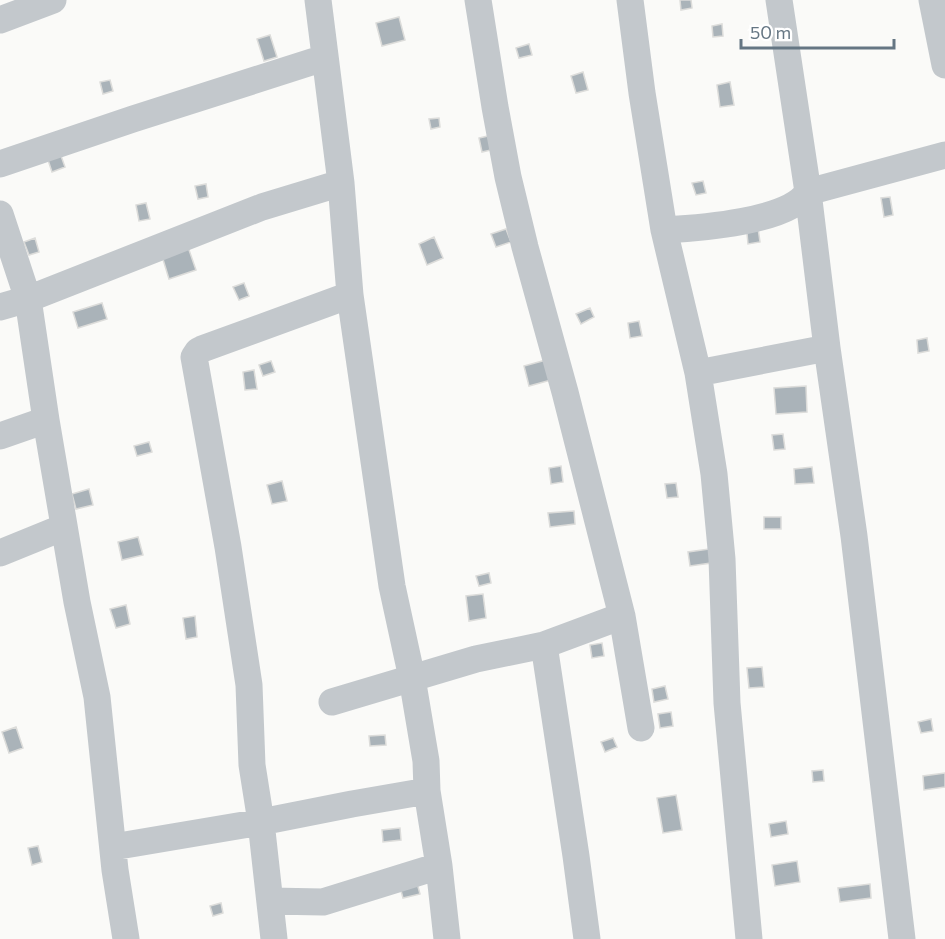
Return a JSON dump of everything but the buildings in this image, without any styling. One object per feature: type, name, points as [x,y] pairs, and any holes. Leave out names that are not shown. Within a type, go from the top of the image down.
[{"type":"street","points":[[0,20],[52,0]]},
{"type":"street","points":[[318,0],[341,183],[350,295],[392,586],[412,678],[426,761],[427,791],[439,866],[447,939]]},
{"type":"street","points":[[478,0],[508,177],[622,616],[641,728]]},
{"type":"street","points":[[630,0],[664,230],[698,373],[714,474],[722,559],[727,703],[749,939]]},
{"type":"street","points":[[779,0],[808,192],[872,672],[902,939]]},
{"type":"street","points":[[932,0],[945,65]]},
{"type":"street","points":[[0,165],[133,119],[324,58]]},
{"type":"street","points":[[664,230],[721,226],[777,212],[798,204],[808,192],[945,155]]},
{"type":"street","points":[[0,307],[28,299],[262,207],[341,183]]},
{"type":"street","points":[[0,214],[28,299],[64,527],[97,697],[113,847],[126,939]]},
{"type":"street","points":[[274,939],[252,765],[249,686],[228,547],[194,357],[202,349],[350,295]]},
{"type":"street","points":[[698,373],[827,348]]},
{"type":"street","points":[[0,436],[46,420]]},
{"type":"street","points":[[0,553],[64,527]]},
{"type":"street","points":[[332,702],[476,659],[544,645],[622,616]]},
{"type":"street","points":[[544,645],[587,939]]},
{"type":"street","points":[[113,847],[427,791]]},
{"type":"street","points":[[270,901],[323,902],[439,866]]}]
